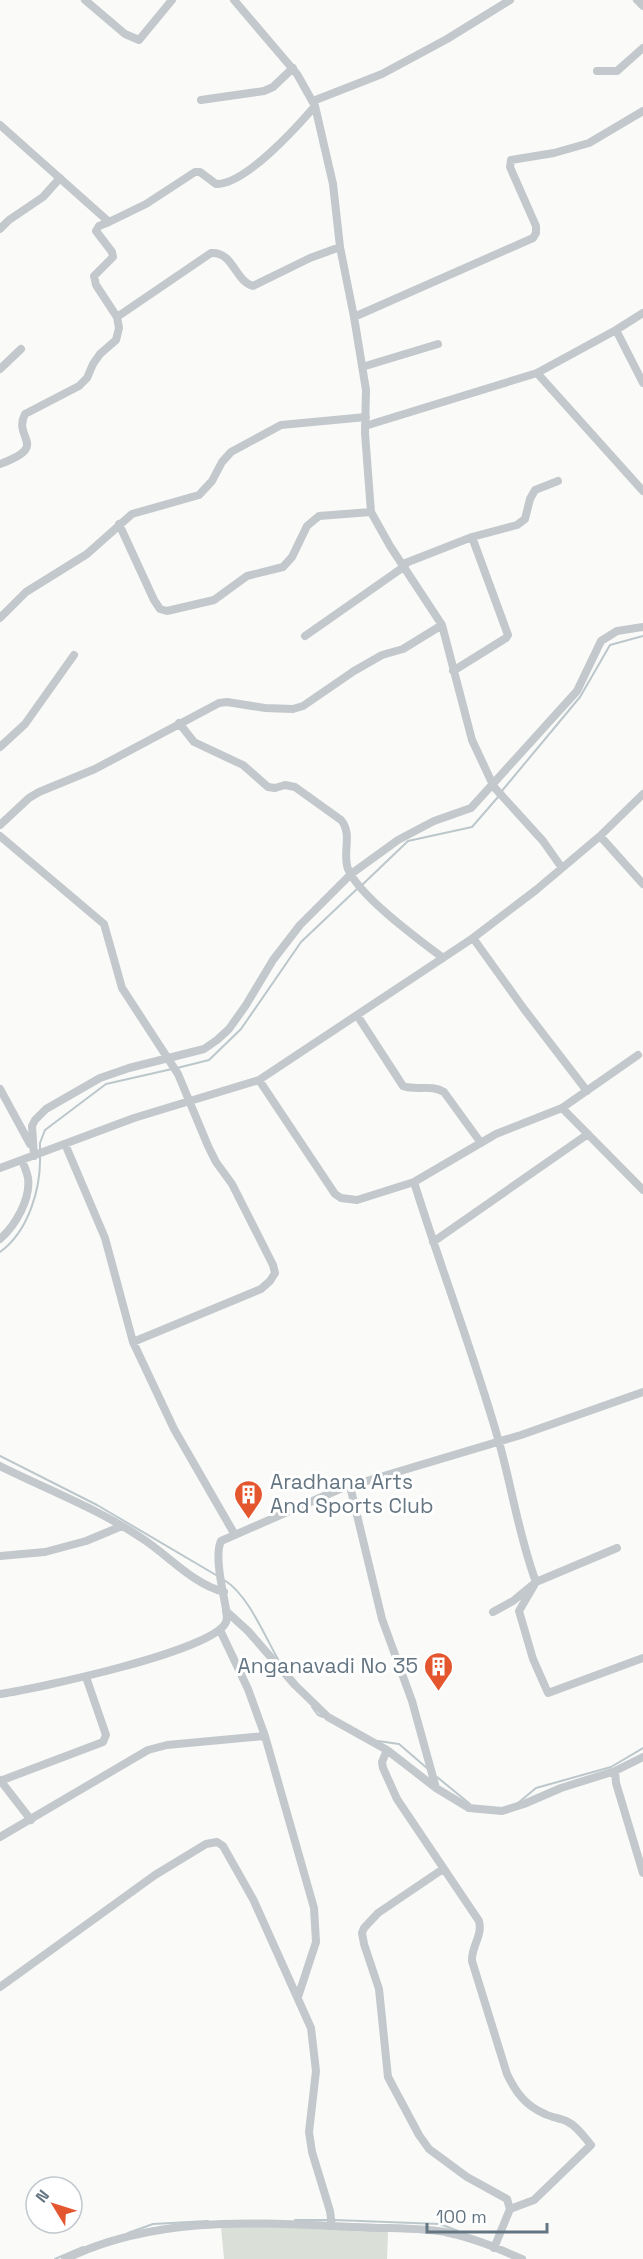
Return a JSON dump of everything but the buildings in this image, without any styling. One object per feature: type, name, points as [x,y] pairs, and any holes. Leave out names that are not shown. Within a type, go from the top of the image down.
[{"type":"street","points":[[85,0],[125,34],[140,40],[172,0]]},
{"type":"street","points":[[234,0],[293,68],[314,103],[333,184],[340,247],[366,390],[365,421],[371,512],[390,546],[442,625],[472,740],[493,785],[543,841],[562,868]]},
{"type":"street","points":[[0,464],[19,457],[26,450],[27,442],[22,423],[25,414],[79,386],[87,378],[93,364],[116,340],[119,328],[117,317],[95,280],[96,273],[112,257],[112,252],[96,231],[99,226],[146,204],[195,172],[201,172],[216,184],[228,181],[253,166],[287,139],[314,103],[382,74],[447,39],[510,0]]},
{"type":"street","points":[[637,0],[643,6]]},
{"type":"street","points":[[597,71],[617,71],[643,48]]},
{"type":"street","points":[[201,100],[264,91],[273,87],[293,68]]},
{"type":"street","points":[[354,317],[533,238],[536,226],[510,167],[511,160],[554,153],[590,143],[643,111]]},
{"type":"street","points":[[0,125],[109,222]]},
{"type":"street","points":[[0,229],[9,220],[43,197],[60,178]]},
{"type":"street","points":[[117,317],[211,253],[225,257],[247,283],[253,286],[310,258],[340,247]]},
{"type":"street","points":[[0,618],[26,592],[87,554],[132,514],[199,495],[212,481],[226,456],[281,425],[365,421],[537,373],[643,313]]},
{"type":"street","points":[[616,330],[643,383]]},
{"type":"street","points":[[362,368],[438,344]]},
{"type":"street","points":[[0,369],[21,350]]},
{"type":"street","points":[[537,373],[643,491]]},
{"type":"street","points":[[305,636],[404,565],[472,537],[522,522],[528,514],[535,490],[558,481]]},
{"type":"street","points":[[119,524],[154,600],[160,609],[167,611],[214,600],[248,576],[283,567],[292,557],[307,526],[319,516],[371,512]]},
{"type":"street","points":[[453,671],[506,638],[507,635],[472,537]]},
{"type":"street","points":[[0,825],[29,798],[39,792],[95,769],[219,703],[292,709],[303,706],[354,671],[382,655],[403,649],[442,625]]},
{"type":"street","points":[[34,1152],[32,1126],[46,1109],[100,1078],[129,1068],[170,1060],[204,1049],[230,1029],[273,960],[300,925],[352,876],[398,840],[434,821],[471,808],[577,691],[601,641],[617,632],[643,627]]},
{"type":"street","points":[[0,747],[26,724],[74,655]]},
{"type":"street","points":[[179,723],[194,742],[243,765],[268,787],[275,788],[285,785],[295,787],[341,820],[345,825],[347,835],[347,864],[352,876],[363,891],[442,958]]},
{"type":"street","points":[[0,1168],[22,1160],[34,1152],[46,1152],[134,1118],[259,1080],[473,938],[536,890],[600,836],[643,794]]},
{"type":"street","points":[[0,836],[104,924],[122,988],[178,1074],[208,1146],[245,1209],[273,1265],[275,1273],[261,1289],[134,1342]]},
{"type":"street","points":[[600,836],[643,884]]},
{"type":"street","points":[[473,938],[587,1091]]},
{"type":"street","points":[[357,1015],[403,1086],[414,1089],[438,1088],[444,1092],[481,1143]]},
{"type":"street","points":[[259,1080],[335,1194],[341,1198],[357,1200],[414,1182],[507,1129],[534,1121],[562,1108],[638,1055]]},
{"type":"street","points":[[0,1089],[34,1152]]},
{"type":"street","points":[[562,1108],[643,1190]]},
{"type":"street","points":[[433,1242],[588,1134]]},
{"type":"street","points":[[65,1144],[105,1238],[134,1342],[174,1429],[235,1535]]},
{"type":"street","points":[[0,1239],[16,1221],[23,1207],[28,1182],[22,1160]]},
{"type":"street","points":[[414,1182],[499,1442],[536,1582],[519,1611],[533,1659],[548,1694],[643,1658]]},
{"type":"street","points":[[0,1694],[41,1688],[146,1660],[178,1649],[220,1630],[226,1622],[226,1611],[221,1589],[218,1554],[220,1541],[350,1486],[499,1442],[643,1392]]},
{"type":"street","points":[[0,1466],[122,1526],[193,1577],[221,1589]]},
{"type":"street","points":[[350,1486],[382,1619],[412,1701],[436,1788]]},
{"type":"street","points":[[0,1556],[45,1552],[122,1526]]},
{"type":"street","points":[[493,1612],[513,1601],[536,1582],[617,1548]]},
{"type":"street","points":[[226,1611],[248,1631],[295,1685],[328,1717],[387,1750],[436,1788],[469,1808],[502,1811],[561,1788],[615,1771],[643,1757]]},
{"type":"street","points":[[220,1630],[248,1689],[265,1736],[314,1908],[316,1942],[298,1997]]},
{"type":"street","points":[[31,1820],[0,1780],[103,1742],[106,1735],[86,1677]]},
{"type":"street","points":[[0,1837],[148,1750],[166,1744],[265,1736]]},
{"type":"street","points":[[387,1750],[382,1762],[398,1799],[479,1921],[480,1933],[471,1953],[472,1961],[507,2074],[521,2098],[545,2114],[570,2122],[591,2145],[534,2200],[510,2209]]},
{"type":"street","points":[[615,1771],[616,1783],[643,1873]]},
{"type":"street","points":[[0,1987],[155,1875],[206,1844],[217,1842],[227,1850],[253,1899],[311,2028],[316,2071],[309,2132],[312,2152],[332,2224]]},
{"type":"street","points":[[443,1869],[378,1913],[364,1928],[363,1944],[379,1989],[388,2078],[419,2135],[429,2149],[467,2177],[507,2199],[510,2209],[494,2248]]},
{"type":"street","points":[[65,2259],[108,2241],[184,2225],[246,2223],[332,2224],[446,2232],[522,2259]]},
{"type":"shaded area","points":[[231,2225],[388,2231],[387,2259],[224,2259],[221,2227]]},
{"type":"waterway","points":[[501,792],[580,697],[610,645],[643,636]]},
{"type":"waterway","points":[[362,885],[408,841],[472,827],[498,797]]},
{"type":"waterway","points":[[177,1068],[209,1060],[241,1029],[301,942],[358,888]]},
{"type":"waterway","points":[[40,1150],[45,1130],[106,1084],[172,1069]]},
{"type":"waterway","points":[[0,1252],[18,1233],[31,1209],[38,1182],[40,1156]]},
{"type":"waterway","points":[[0,1456],[97,1505],[216,1575]]},
{"type":"waterway","points":[[224,1580],[241,1595],[248,1605],[279,1661]]},
{"type":"waterway","points":[[312,1707],[318,1715],[323,1717]]},
{"type":"waterway","points":[[378,1741],[399,1744],[428,1769]]},
{"type":"waterway","points":[[518,1803],[536,1788],[611,1767],[643,1748]]},
{"type":"waterway","points":[[437,1777],[470,1804]]},
{"type":"waterway","points":[[295,2220],[328,2220]]},
{"type":"waterway","points":[[334,2220],[440,2224],[458,2231]]},
{"type":"waterway","points":[[128,2233],[153,2224],[208,2221]]},
{"type":"waterway","points":[[55,2259],[83,2247]]},
{"type":"place","name":"Aradhana Arts And Sports Club","points":[[249,1520]]},
{"type":"place","name":"Anganavadi No 35","points":[[439,1692]]}]
